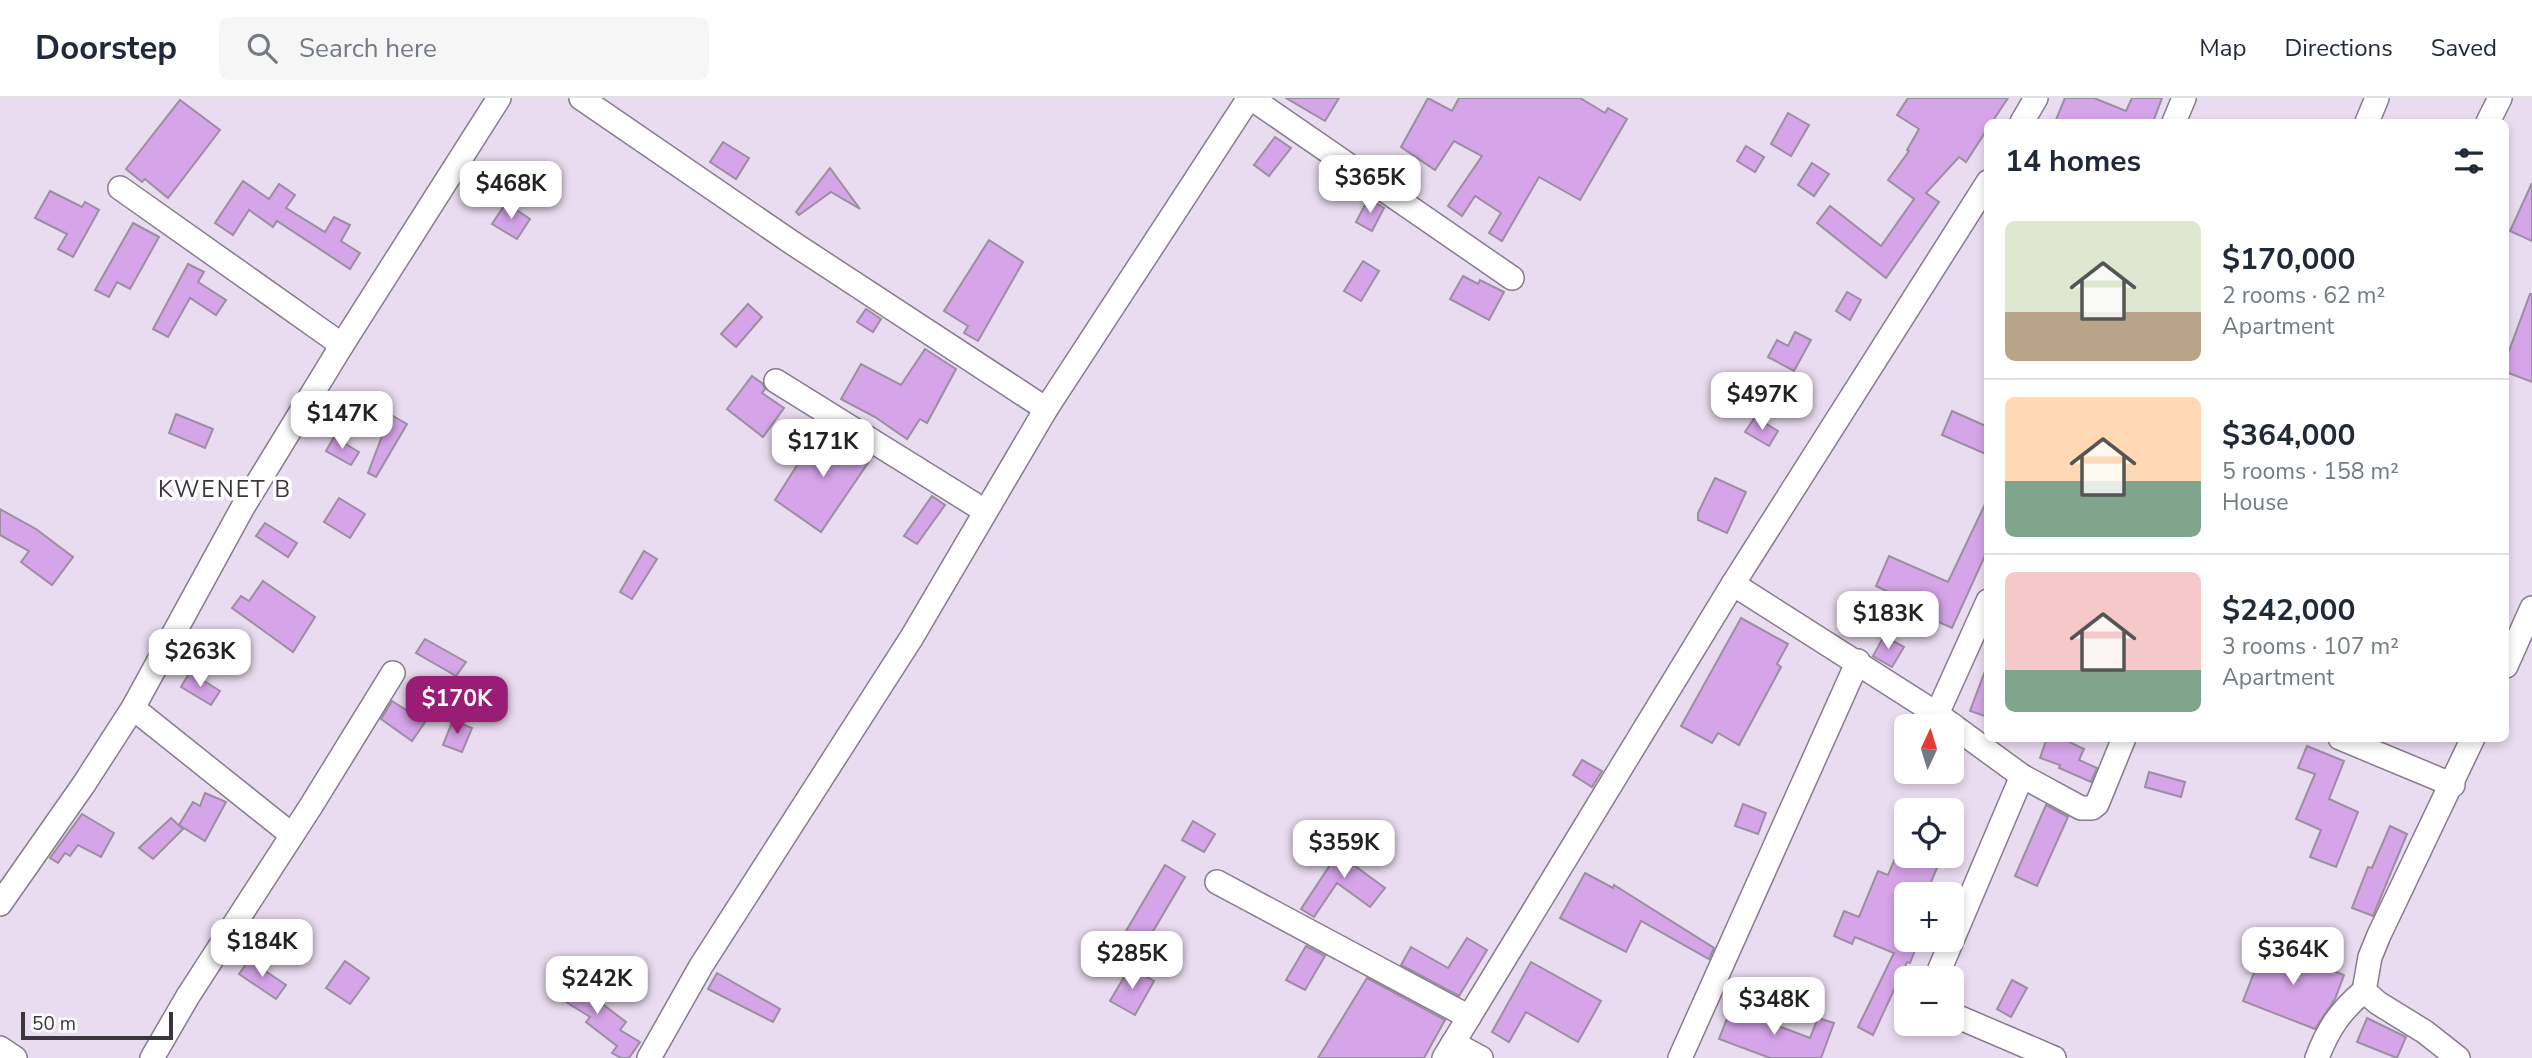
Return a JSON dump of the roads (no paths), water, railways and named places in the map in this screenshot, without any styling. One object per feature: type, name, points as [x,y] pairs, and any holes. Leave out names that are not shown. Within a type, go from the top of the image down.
[{"type":"street","points":[[0,904],[84,784],[133,708],[243,507],[499,98]]},
{"type":"street","points":[[581,98],[791,242],[1046,409]]},
{"type":"street","points":[[649,1058],[701,966],[912,637],[1046,409],[1250,98],[1512,278]]},
{"type":"street","points":[[2024,119],[2036,98]]},
{"type":"street","points":[[2175,119],[2184,98]]},
{"type":"street","points":[[2368,119],[2377,98]]},
{"type":"street","points":[[2490,119],[2500,98]]},
{"type":"street","points":[[120,188],[342,345]]},
{"type":"street","points":[[1481,1058],[1449,1051],[1733,584],[1984,188]]},
{"type":"street","points":[[776,381],[985,511]]},
{"type":"street","points":[[1733,584],[1858,661],[1937,714],[1984,610]]},
{"type":"street","points":[[2509,659],[2532,608]]},
{"type":"street","points":[[1680,1058],[1858,661]]},
{"type":"street","points":[[152,1058],[188,996],[393,673]]},
{"type":"street","points":[[133,708],[292,835]]},
{"type":"street","points":[[1964,734],[2022,776],[2081,808],[2092,808],[2097,804],[2122,742]]},
{"type":"street","points":[[2350,742],[2453,785]]},
{"type":"street","points":[[2317,1058],[2324,1040],[2344,1007],[2364,991],[2370,957],[2379,935],[2471,742]]},
{"type":"street","points":[[1941,966],[2022,776]]},
{"type":"street","points":[[1217,882],[1469,1017]]},
{"type":"street","points":[[2364,991],[2458,1058]]},
{"type":"street","points":[[1964,1020],[2054,1058]]},
{"type":"street","points":[[0,1048],[15,1058]]},
{"type":"district","name":"KWENET B","points":[[225,489]]}]
